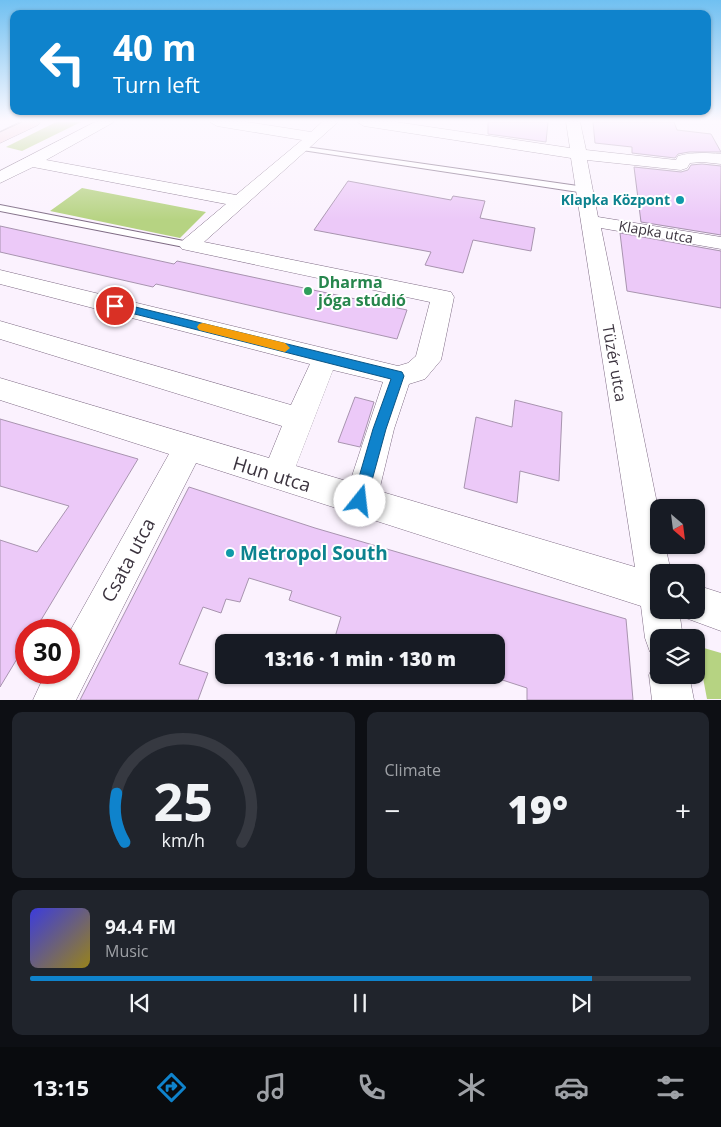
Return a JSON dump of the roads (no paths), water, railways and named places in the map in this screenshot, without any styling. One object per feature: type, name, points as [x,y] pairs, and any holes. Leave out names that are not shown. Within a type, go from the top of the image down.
[{"type":"street","points":[[0,178],[45,155]]},
{"type":"street","points":[[189,246],[293,155]]},
{"type":"street","name":"Tüzér utca","points":[[578,155],[591,221],[606,321],[652,564]]},
{"type":"street","points":[[584,155],[681,165],[684,159],[702,157],[721,159]]},
{"type":"street","points":[[31,162],[240,201]]},
{"type":"street","name":"Klapka utca","points":[[591,221],[721,243]]},
{"type":"street","points":[[0,277],[398,376],[416,372],[428,360],[444,297],[189,246]]},
{"type":"street","points":[[0,330],[299,418]]},
{"type":"street","points":[[277,474],[325,358]]},
{"type":"street","points":[[360,501],[380,429],[398,376]]},
{"type":"street","name":"Hun utca","points":[[0,389],[277,474],[650,597]]},
{"type":"street","name":"Csata utca","points":[[80,651],[188,448]]},
{"type":"street","points":[[705,607],[721,612]]},
{"type":"street","name":"Csata utca","points":[[54,700],[63,684]]},
{"type":"street","points":[[670,684],[673,700]]},
{"type":"lane","points":[[381,155],[585,190]]},
{"type":"lane","points":[[0,208],[189,246]]},
{"type":"place","name":"Klapka Központ","points":[[680,200]]},
{"type":"place","name":"Dharma jóga stúdió","points":[[308,291]]},
{"type":"place","name":"Metropol South","points":[[230,553]]}]
